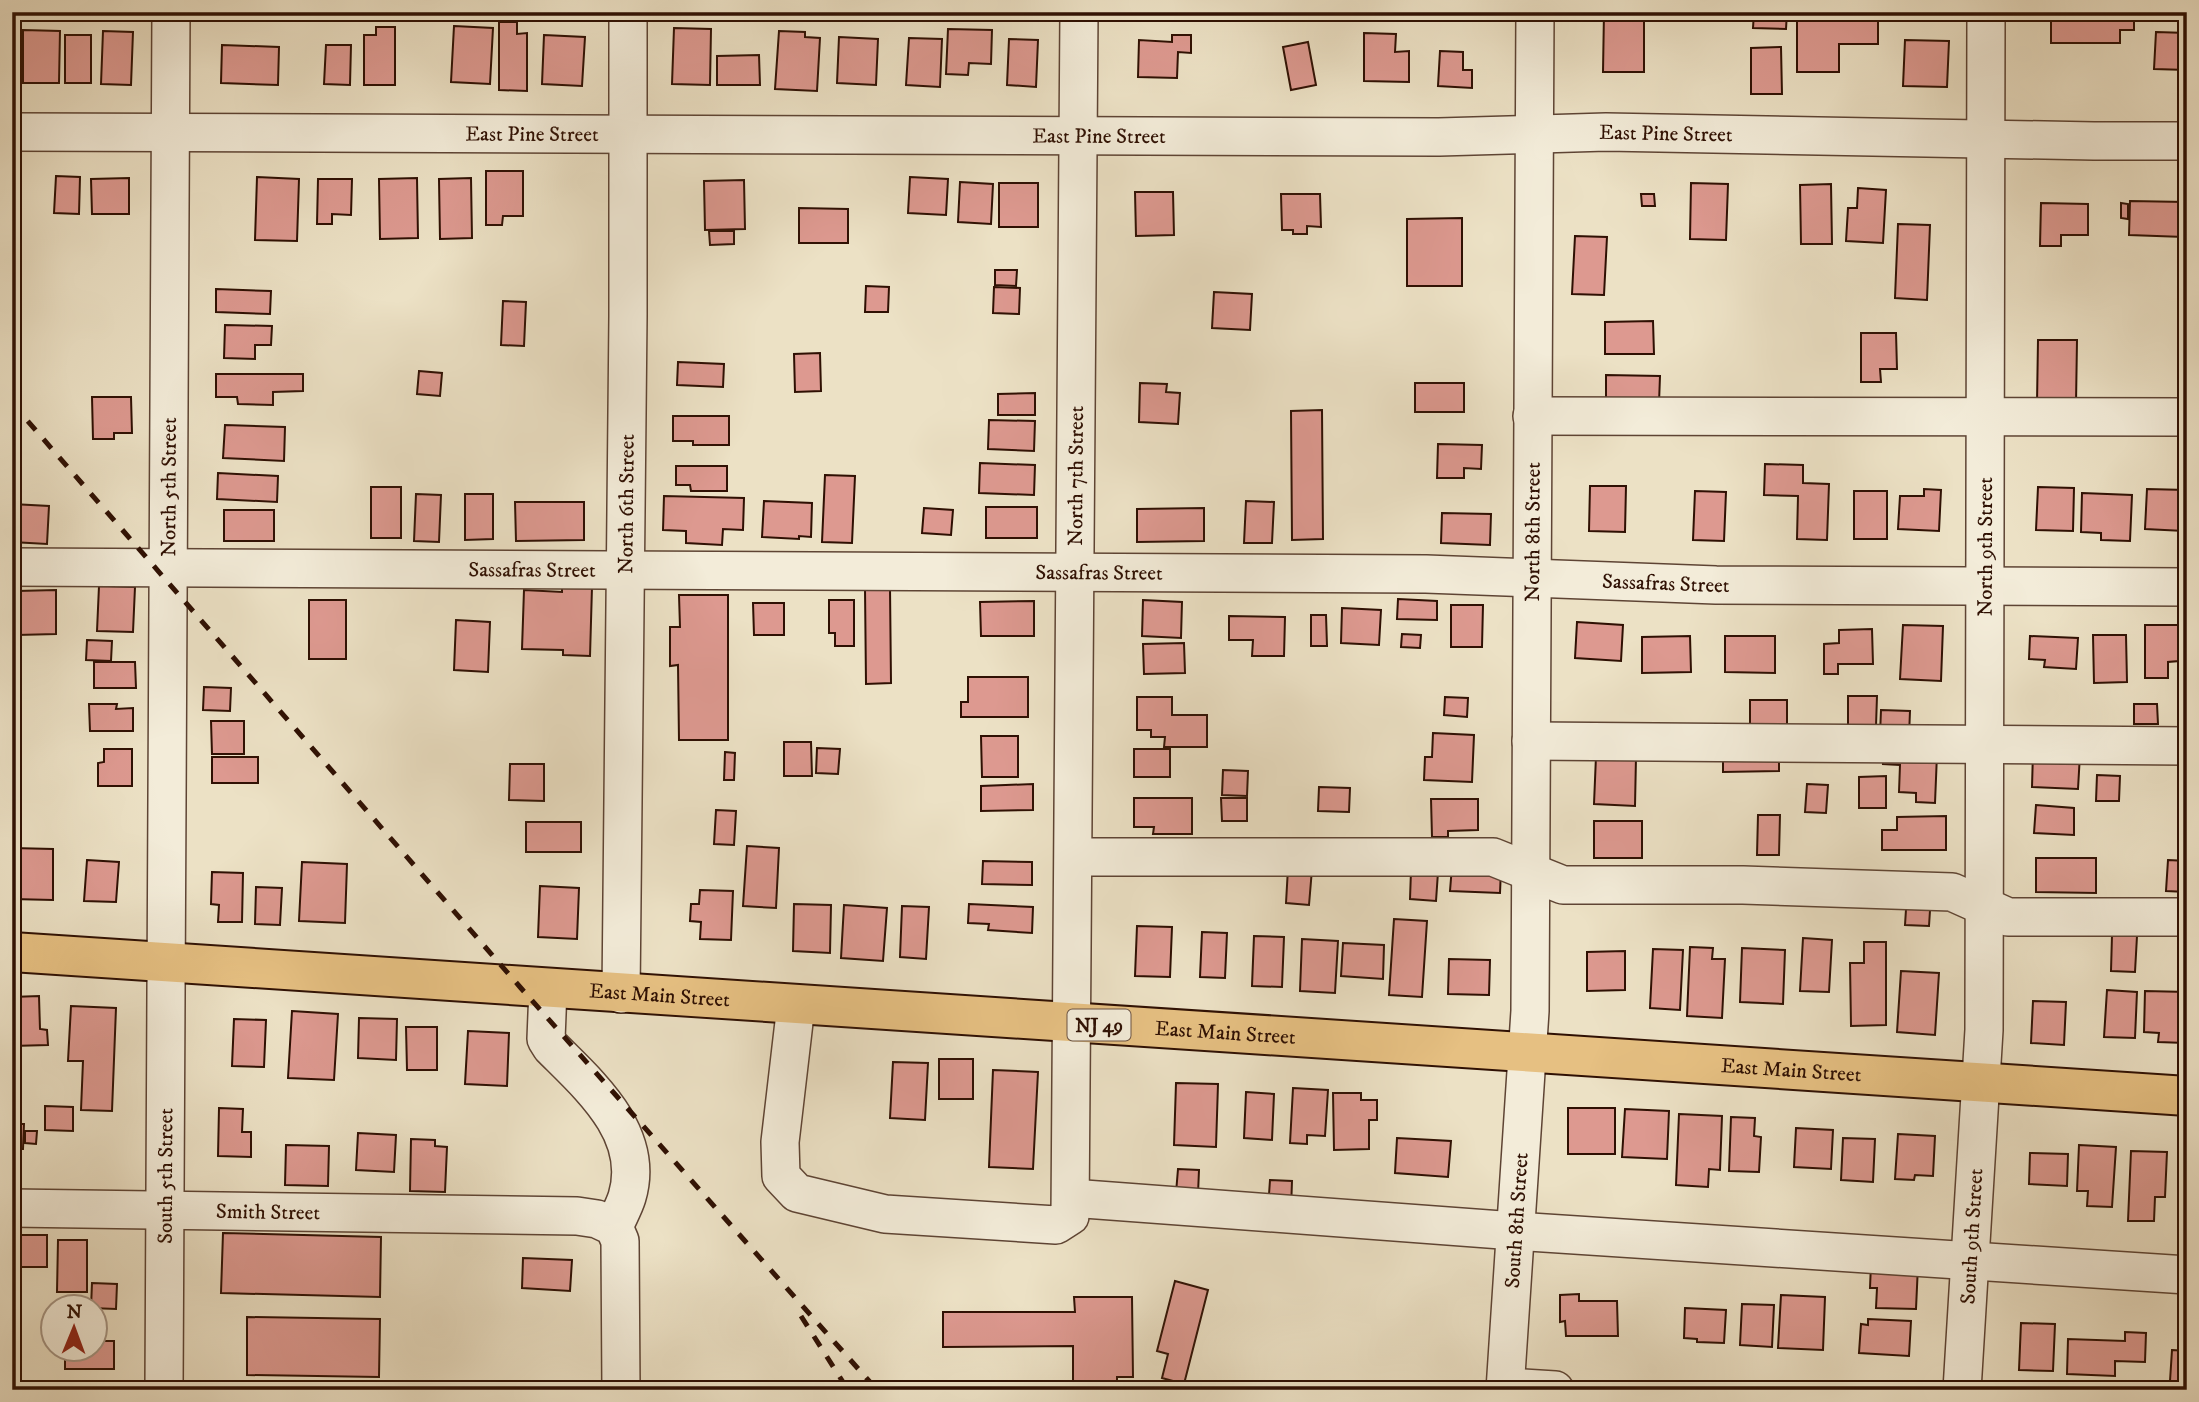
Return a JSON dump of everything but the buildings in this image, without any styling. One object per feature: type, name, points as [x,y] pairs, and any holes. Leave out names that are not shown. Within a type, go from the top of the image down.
[{"type":"highway","name":"East Main Street","points":[[12,952],[2187,1096]]},
{"type":"street","name":"North 5th Street","points":[[165,962],[171,12]]},
{"type":"street","name":"North 6th Street","points":[[621,994],[628,316],[628,12]]},
{"type":"street","name":"North 7th Street","points":[[1071,1198],[1079,12]]},
{"type":"street","name":"North 8th Street","points":[[1527,1052],[1530,1011],[1535,12]]},
{"type":"street","name":"North 9th Street","points":[[1981,1083],[1984,1030],[1986,12]]},
{"type":"street","name":"East Pine Street","points":[[12,132],[1439,136],[1606,132],[2187,141]]},
{"type":"street","points":[[1532,416],[1985,419],[2187,417]]},
{"type":"street","name":"Sassafras Street","points":[[12,567],[1426,574],[1716,585],[2187,587]]},
{"type":"street","points":[[1531,741],[2187,746]]},
{"type":"street","points":[[1074,856],[1493,857],[1563,886],[1743,885],[1952,892],[2008,917],[2187,917]]},
{"type":"street","name":"South 5th Street","points":[[164,1390],[165,962]]},
{"type":"street","points":[[548,989],[546,1039],[599,1095],[618,1122],[631,1174],[627,1197],[614,1227],[620,1241],[621,1390]]},
{"type":"street","points":[[796,1005],[780,1142],[781,1176],[797,1193],[885,1214],[1056,1225],[1070,1216],[1071,1198],[1515,1231],[2187,1275]]},
{"type":"street","name":"South 8th Street","points":[[1505,1388],[1527,1052]]},
{"type":"street","name":"South 9th Street","points":[[1962,1390],[1981,1083]]},
{"type":"street","name":"Smith Street","points":[[12,1208],[577,1216],[597,1219],[614,1227]]},
{"type":"street","points":[[1505,1388],[1555,1390]]},
{"type":"railway","points":[[12,403],[520,987],[877,1390]]},
{"type":"railway","points":[[801,1316],[848,1390]]}]
